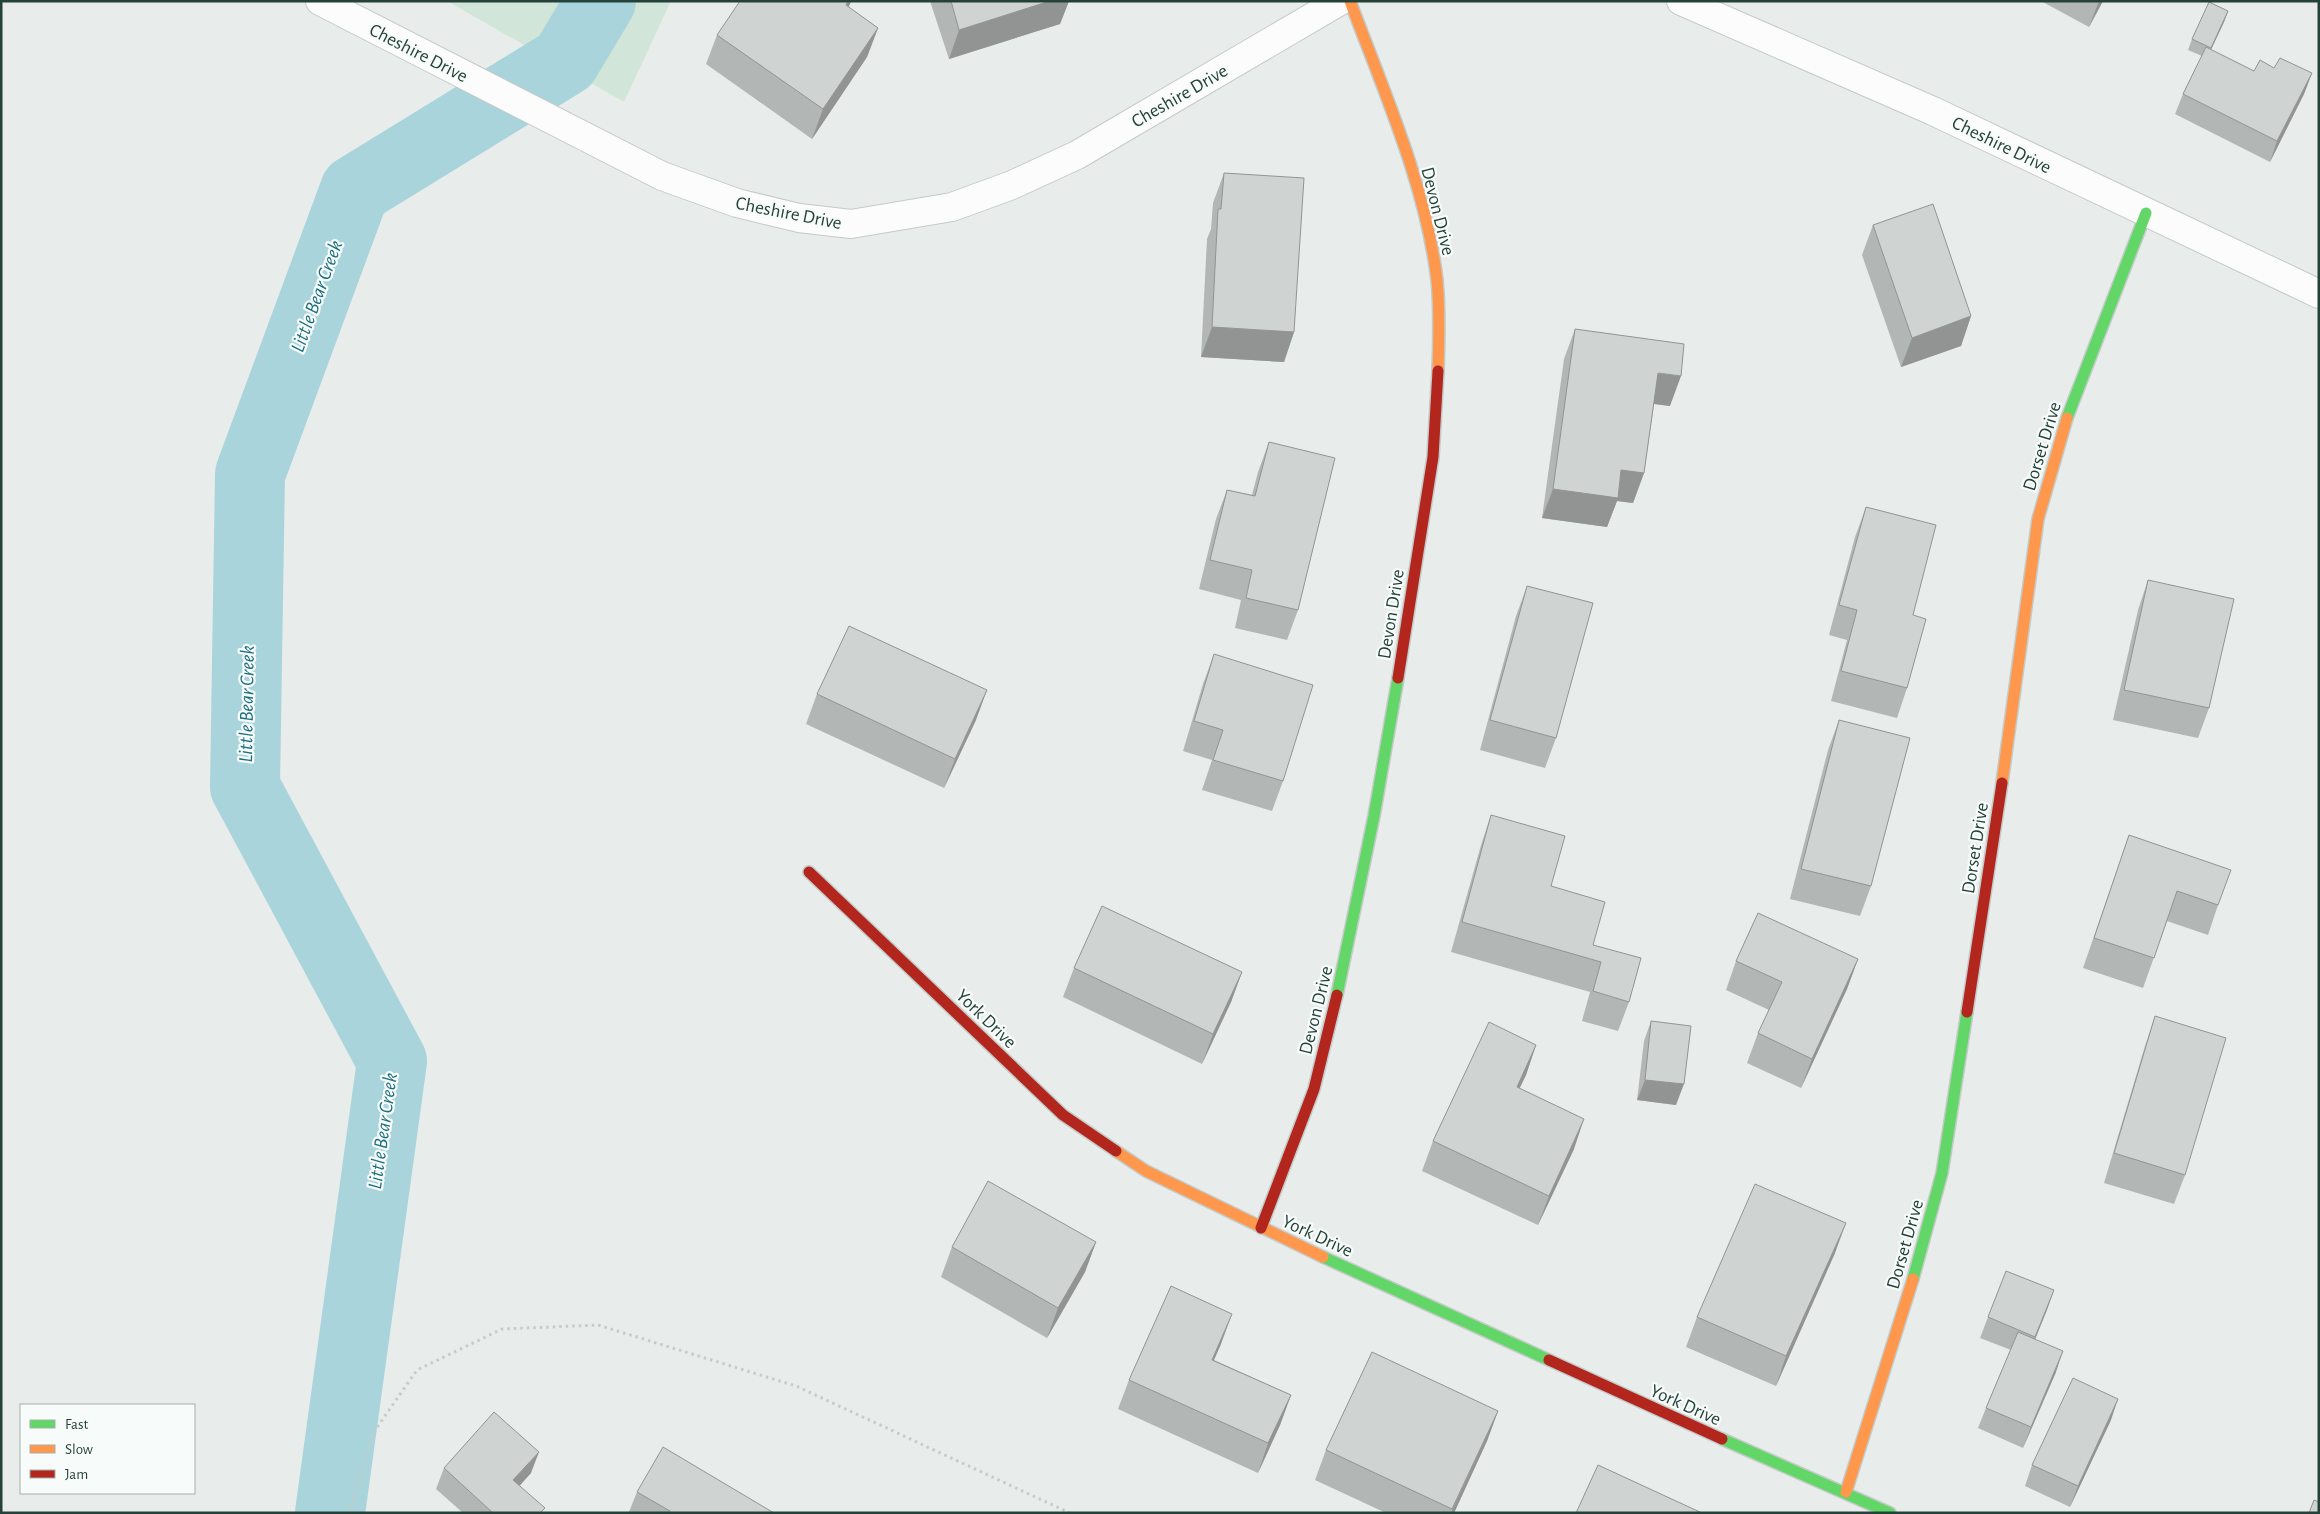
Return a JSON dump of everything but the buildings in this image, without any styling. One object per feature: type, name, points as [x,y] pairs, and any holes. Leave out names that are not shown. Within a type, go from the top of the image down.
[{"type":"street","name":"Cheshire Drive","points":[[320,1],[662,176],[737,203],[799,218],[851,224],[952,207],[1012,185],[1077,155],[1340,1]]},
{"type":"street","name":"Devon Drive","points":[[1261,1228],[1314,1089],[1340,983],[1378,798],[1433,457],[1439,345],[1437,280],[1422,204],[1393,114],[1350,1]]},
{"type":"street","name":"Cheshire Drive","points":[[1681,1],[1933,111],[2319,294]]},
{"type":"street","name":"Dorset Drive","points":[[1846,1492],[1923,1247],[1942,1173],[2017,684],[2038,519],[2070,410],[2146,213]]},
{"type":"street","name":"York Drive","points":[[809,872],[1063,1115],[1146,1171],[1261,1228],[1709,1434],[1846,1492],[1890,1513]]},
{"type":"path","points":[[349,1513],[374,1433],[417,1370],[502,1329],[598,1325],[796,1386],[1070,1513]]},
{"type":"green space","points":[[447,1],[671,1],[624,102]]},
{"type":"waterway","name":"Little Bear Creek","points":[[330,1513],[392,1061],[245,787],[250,474],[355,190],[565,61],[601,1]]},
{"type":"traffic: fast","points":[[2067,418],[2146,213]]},
{"type":"traffic: fast","points":[[1337,995],[1374,816],[1398,678]]},
{"type":"traffic: fast","points":[[1913,1279],[1942,1173],[1967,1012]]},
{"type":"traffic: fast","points":[[1323,1257],[1549,1360]]},
{"type":"traffic: fast","points":[[1722,1439],[1890,1513]]},
{"type":"traffic: slow","points":[[1350,1],[1402,138],[1423,209],[1437,280],[1439,314],[1438,371]]},
{"type":"traffic: slow","points":[[2002,783],[2038,519],[2067,418]]},
{"type":"traffic: slow","points":[[1116,1151],[1146,1171],[1323,1257]]},
{"type":"traffic: slow","points":[[1846,1492],[1913,1279]]},
{"type":"traffic: jam","points":[[1398,678],[1433,457],[1438,371]]},
{"type":"traffic: jam","points":[[1967,1012],[2002,783]]},
{"type":"traffic: jam","points":[[809,872],[1063,1115],[1116,1151]]},
{"type":"traffic: jam","points":[[1261,1228],[1314,1089],[1337,995]]},
{"type":"traffic: jam","points":[[1549,1360],[1722,1439]]}]
